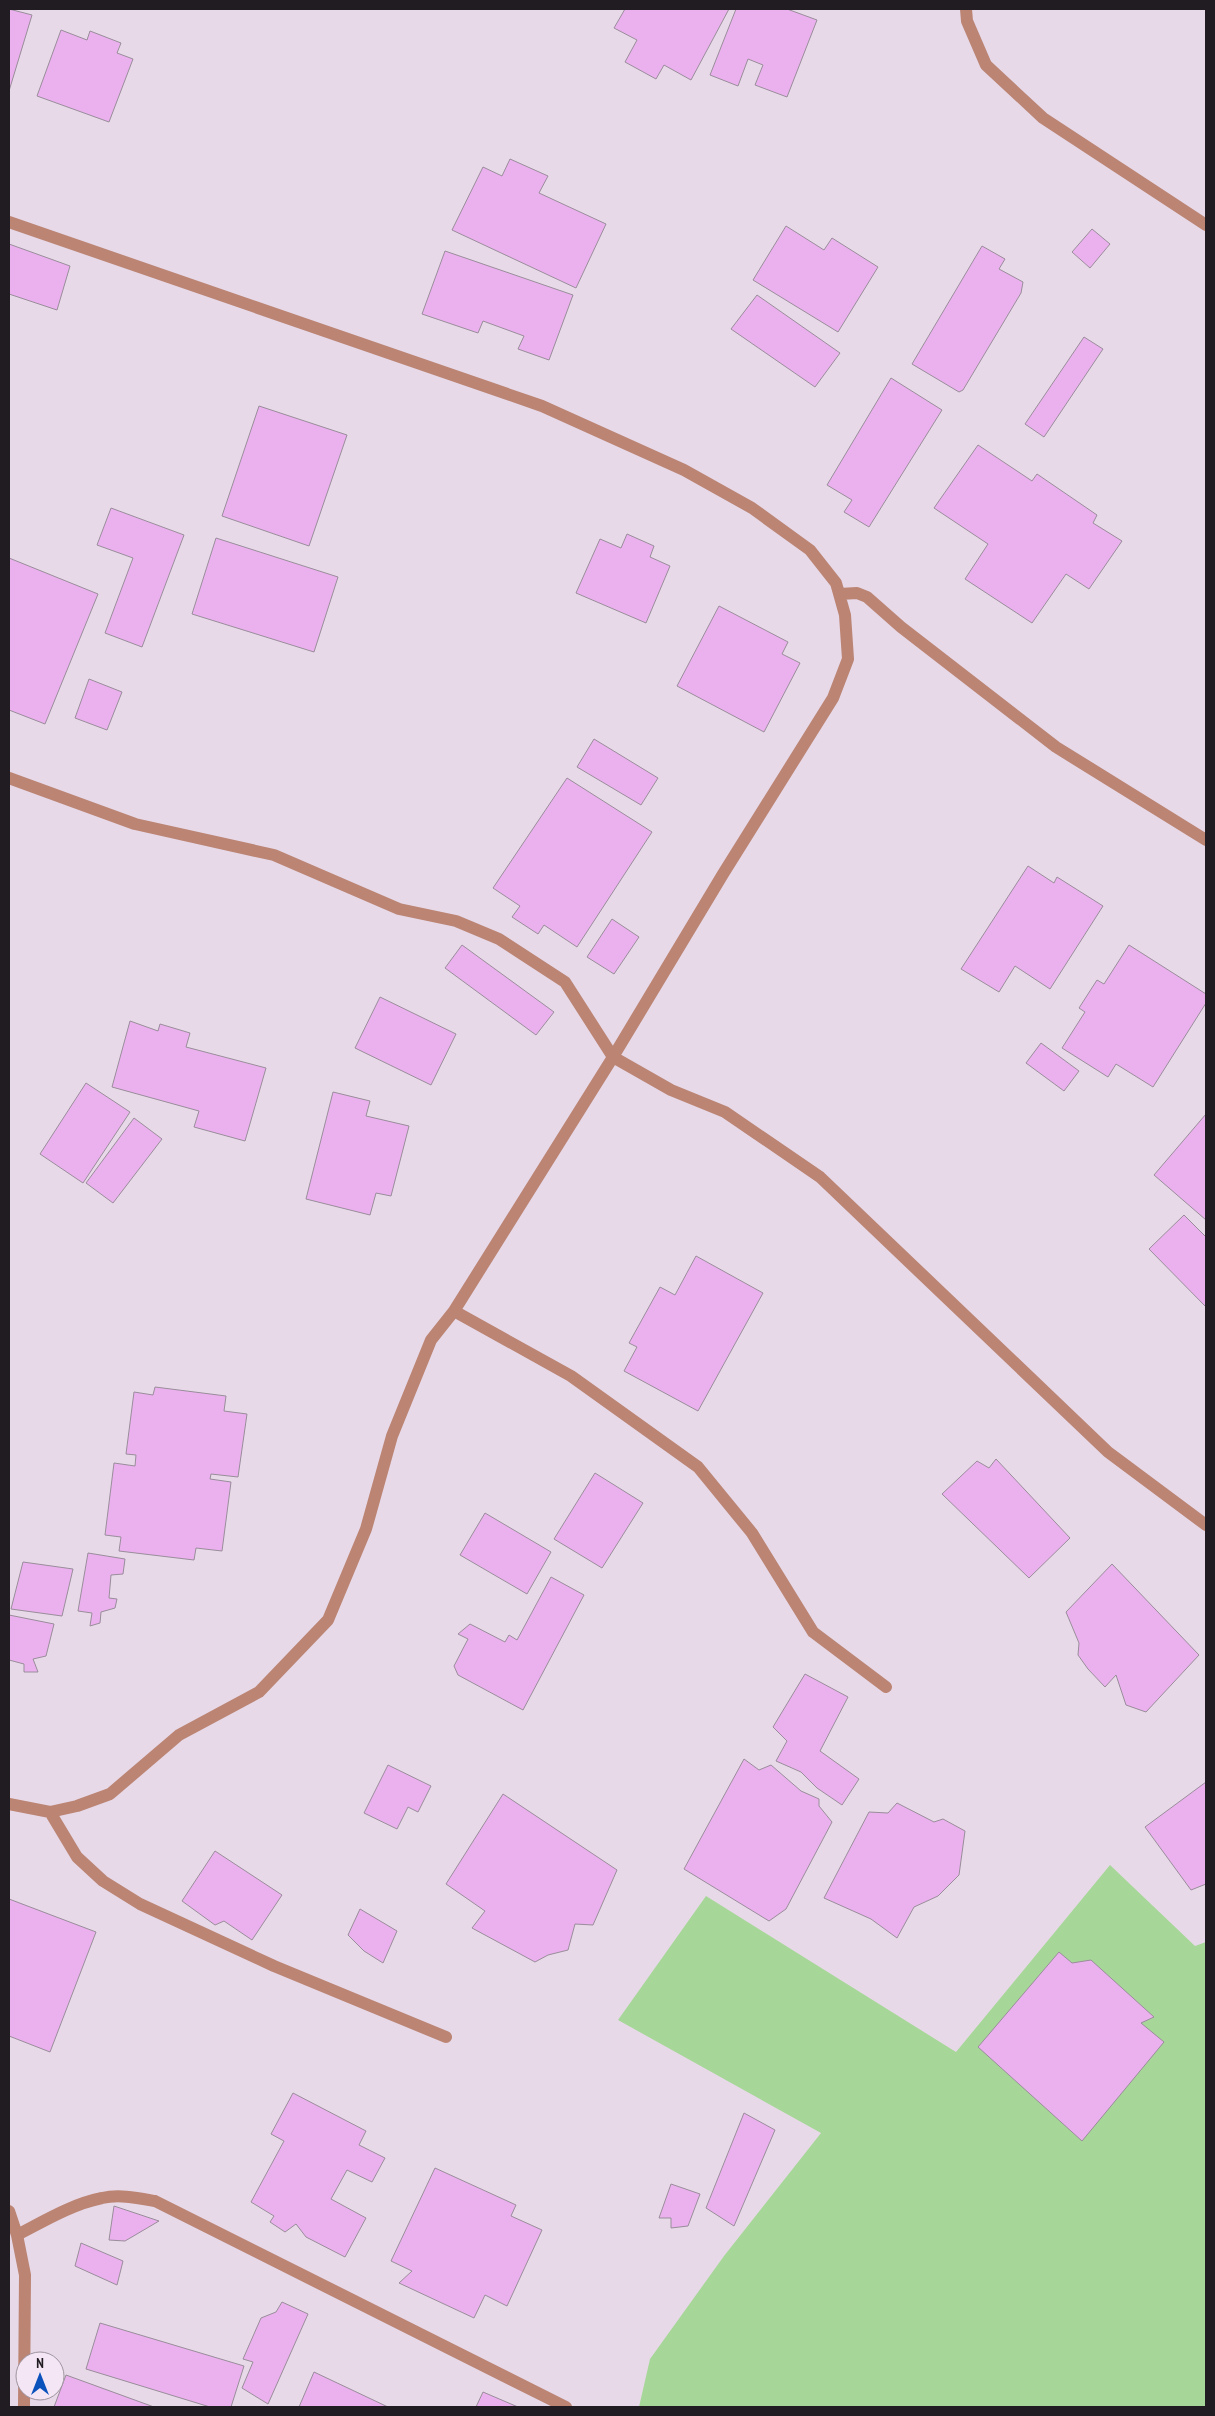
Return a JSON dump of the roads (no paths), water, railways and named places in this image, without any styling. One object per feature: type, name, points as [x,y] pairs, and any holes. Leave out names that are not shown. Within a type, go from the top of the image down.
[{"type":"street","points":[[966,9],[967,21],[986,65],[1043,118],[1206,225]]},
{"type":"street","points":[[9,222],[542,406],[684,470],[752,508],[810,550],[836,583],[840,594],[845,614],[848,659],[833,698],[723,874],[613,1057],[454,1311],[430,1340],[392,1436],[366,1529],[328,1620],[259,1692],[179,1735],[110,1794],[78,1806],[50,1812],[9,1804]]},
{"type":"street","points":[[840,594],[857,593],[867,597],[901,627],[1056,747],[1206,840]]},
{"type":"street","points":[[9,778],[135,824],[274,855],[399,910],[456,921],[499,938],[565,982],[613,1057],[671,1090],[725,1112],[820,1177],[1108,1452],[1206,1525]]},
{"type":"street","points":[[454,1311],[570,1376],[698,1467],[752,1533],[813,1632],[886,1687]]},
{"type":"street","points":[[50,1812],[77,1857],[103,1882],[140,1904],[274,1966],[446,2037]]},
{"type":"street","points":[[17,2235],[79,2204],[103,2197],[126,2197],[155,2201],[566,2407]]},
{"type":"street","points":[[9,2211],[17,2235],[25,2275],[24,2407]]}]
